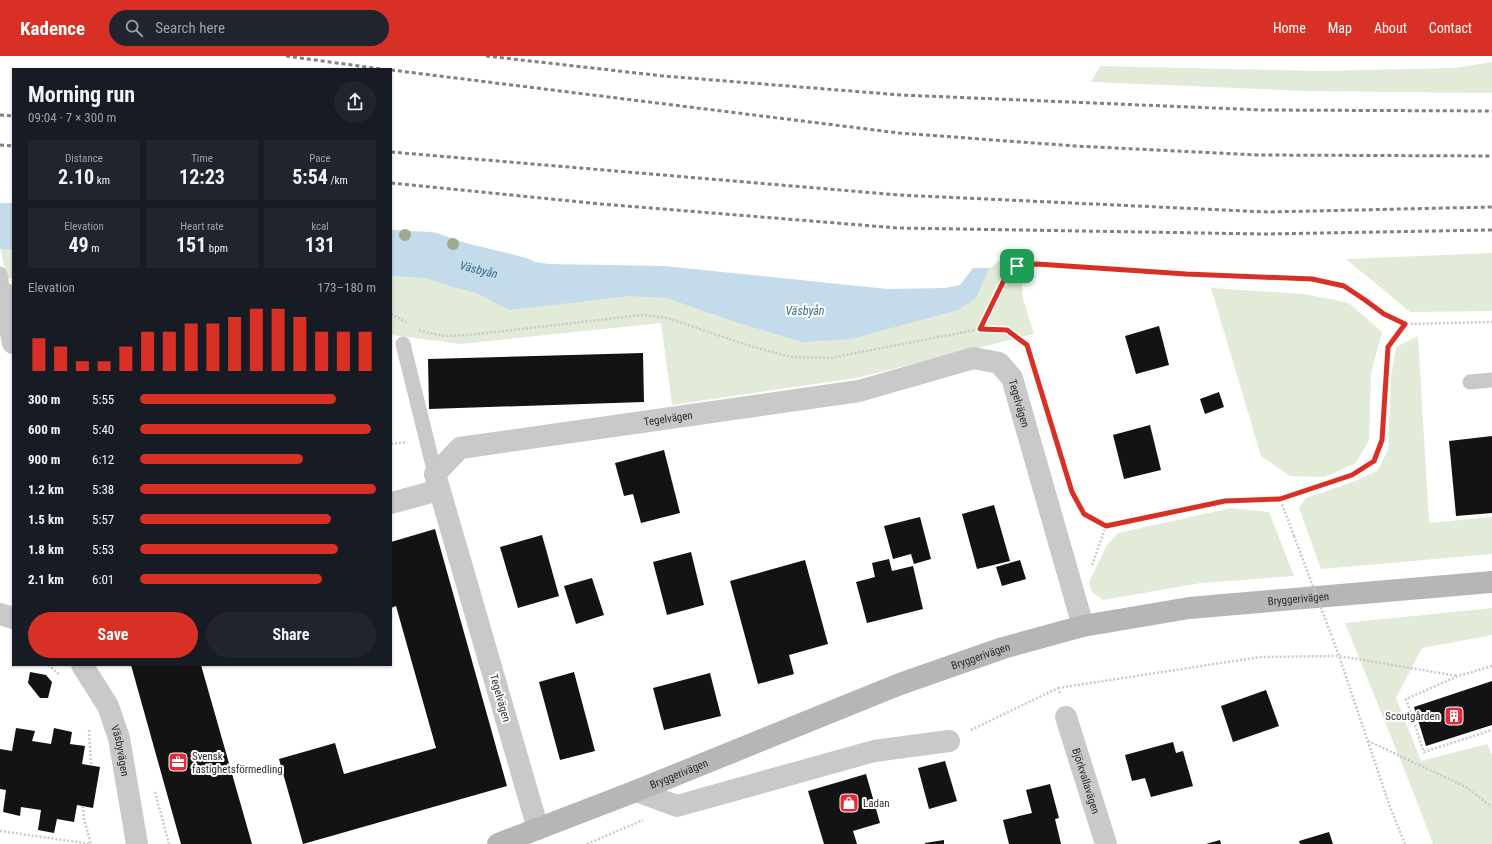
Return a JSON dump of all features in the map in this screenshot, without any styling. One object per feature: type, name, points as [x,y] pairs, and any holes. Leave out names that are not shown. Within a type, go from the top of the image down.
[{"type":"street","points":[[5,286],[12,335]]},
{"type":"street","name":"Tegelvägen","points":[[538,829],[437,482],[460,448],[859,391],[974,358],[999,363],[1012,378],[1083,626]]},
{"type":"street","points":[[392,503],[437,482]]},
{"type":"street","name":"Bryggerivägen","points":[[498,844],[636,791],[900,684],[1003,648],[1083,626],[1189,608],[1492,582]]},
{"type":"street","points":[[0,614],[12,618]]},
{"type":"street","name":"Väsbyvägen","points":[[83,666],[108,706],[119,738],[137,844]]},
{"type":"street","name":"Björkvallavägen","points":[[1066,717],[1106,844]]},
{"type":"street","points":[[636,791],[677,806],[874,751],[949,741]]},
{"type":"lane","points":[[403,344],[437,482]]},
{"type":"lane","points":[[1470,382],[1492,380]]},
{"type":"path","points":[[980,329],[1006,276],[1017,266],[1037,264],[1186,274],[1312,279],[1344,286],[1384,314],[1405,324],[1492,322]]},
{"type":"path","points":[[392,315],[408,323]]},
{"type":"path","points":[[413,327],[443,336],[469,335],[642,315],[667,318],[753,347],[791,357],[830,358],[980,329],[1007,330],[1027,345],[1033,367]]},
{"type":"path","points":[[1068,477],[1072,492],[1084,514],[1106,526],[1225,501],[1280,499],[1352,475],[1374,461],[1382,440],[1388,347],[1405,324]]},
{"type":"path","points":[[1280,499],[1339,656],[1390,808],[1405,844]]},
{"type":"path","points":[[1090,570],[1106,526]]},
{"type":"path","points":[[949,741],[1058,688],[1260,657],[1339,656],[1458,676]]},
{"type":"path","points":[[49,666],[63,679]]},
{"type":"path","points":[[1492,666],[1458,676],[1406,699],[1424,752],[1492,730]]},
{"type":"path","points":[[1058,688],[1066,717]]},
{"type":"path","points":[[89,728],[91,766]]},
{"type":"path","points":[[1368,741],[1466,787],[1492,807]]},
{"type":"path","points":[[0,832],[91,844],[84,819],[83,806]]},
{"type":"path","points":[[587,844],[677,806]]},
{"type":"green space","points":[[1492,62],[1492,93],[1305,91],[1091,82],[1100,66],[1320,71],[1455,68]]},
{"type":"green space","points":[[0,238],[12,238],[12,278],[7,279],[0,247]]},
{"type":"green space","points":[[1492,253],[1492,311],[1410,312],[1346,259]]},
{"type":"green space","points":[[1000,260],[1020,260],[1023,299],[1034,334],[856,378],[672,405],[661,323],[461,344],[392,335],[392,263],[429,264],[453,277],[459,284],[666,298],[729,320],[976,298],[990,268]]},
{"type":"green space","points":[[1211,288],[1305,294],[1349,303],[1382,332],[1371,374],[1369,440],[1356,463],[1325,477],[1290,476],[1261,456]]},
{"type":"green space","points":[[1418,336],[1429,523],[1492,517],[1492,554],[1321,569],[1299,508],[1306,498],[1358,480],[1378,470],[1388,450],[1391,378],[1396,347]]},
{"type":"green space","points":[[1231,508],[1269,512],[1294,576],[1201,583],[1103,600],[1092,592],[1089,582],[1107,545],[1118,533]]},
{"type":"green space","points":[[1492,608],[1492,635],[1422,648],[1396,698],[1421,761],[1487,744],[1492,755],[1492,844],[1433,844],[1345,623]]},
{"type":"water","name":"Väsbyån","points":[[466,252],[549,264],[664,266],[887,289],[945,288],[960,285],[973,268],[990,268],[976,298],[958,310],[851,339],[802,342],[729,320],[666,298],[629,296],[510,310],[459,284],[453,277]]},
{"type":"building","points":[[1159,326],[1169,365],[1136,374],[1125,336]]},
{"type":"building","points":[[643,353],[644,402],[429,409],[428,359]]},
{"type":"building","points":[[1219,392],[1224,407],[1205,414],[1200,399]]},
{"type":"building","points":[[1150,425],[1161,470],[1124,479],[1113,435]]},
{"type":"building","points":[[1492,436],[1492,513],[1456,516],[1449,441]]},
{"type":"building","points":[[664,450],[680,513],[641,523],[633,494],[624,496],[615,463]]},
{"type":"building","points":[[994,505],[1010,561],[977,569],[962,514]]},
{"type":"building","points":[[920,517],[931,559],[914,564],[911,554],[893,559],[884,526]]},
{"type":"building","points":[[435,529],[507,786],[303,844],[279,759],[335,743],[344,774],[436,748],[396,606],[392,608],[392,542]]},
{"type":"building","points":[[542,535],[559,596],[518,608],[500,547]]},
{"type":"building","points":[[691,552],[704,605],[667,615],[653,562]]},
{"type":"building","points":[[889,559],[892,571],[913,566],[923,609],[867,623],[856,582],[875,577],[872,563]]},
{"type":"building","points":[[805,560],[828,644],[789,655],[794,674],[758,684],[730,581]]},
{"type":"building","points":[[1020,560],[1026,579],[1002,586],[996,567]]},
{"type":"building","points":[[592,578],[604,615],[576,624],[564,586]]},
{"type":"building","points":[[131,666],[201,666],[252,844],[181,844]]},
{"type":"building","points":[[30,672],[46,675],[52,682],[48,698],[40,698],[28,683]]},
{"type":"building","points":[[574,672],[595,751],[560,760],[539,682]]},
{"type":"building","points":[[710,673],[721,716],[664,730],[653,688]]},
{"type":"building","name":"Scoutgården","points":[[1492,681],[1492,725],[1426,746],[1414,707]]},
{"type":"building","points":[[1266,690],[1279,726],[1233,742],[1221,706]]},
{"type":"building","points":[[16,728],[35,731],[32,741],[51,744],[54,728],[72,732],[70,744],[85,746],[82,764],[100,767],[93,808],[77,805],[74,822],[57,819],[54,833],[38,830],[41,810],[21,807],[20,816],[3,812],[6,790],[0,789],[0,749],[12,751]]},
{"type":"building","points":[[1173,742],[1176,753],[1183,751],[1193,786],[1151,797],[1145,778],[1132,781],[1125,755]]},
{"type":"building","points":[[945,761],[957,801],[929,809],[918,768]]},
{"type":"building","points":[[866,774],[880,823],[853,831],[857,844],[824,844],[808,791]]},
{"type":"building","points":[[1050,784],[1059,818],[1055,819],[1061,844],[1009,844],[1003,820],[1032,813],[1026,790]]},
{"type":"building","points":[[1329,832],[1333,844],[1300,844],[1299,841]]},
{"type":"building","points":[[944,840],[944,844],[925,844],[925,843]]},
{"type":"building","points":[[1220,840],[1221,844],[1206,844]]},
{"type":"waterway","name":"Väsbyån","points":[[0,226],[12,226]]},
{"type":"waterway","name":"Väsbyån","points":[[392,253],[430,255],[459,265],[520,280]]},
{"type":"railway","points":[[286,56],[374,68]]},
{"type":"railway","points":[[486,56],[663,76],[901,95],[1262,110],[1492,111]]},
{"type":"railway","points":[[392,70],[899,133],[1075,146],[1258,155],[1492,156]]},
{"type":"railway","points":[[0,115],[12,116]]},
{"type":"railway","points":[[0,145],[12,146]]},
{"type":"railway","points":[[392,152],[899,195],[1267,212],[1492,207]]},
{"type":"railway","points":[[392,183],[601,204],[898,228],[1264,234],[1492,230]]},
{"type":"place","name":"Scoutgården","points":[[1454,716]]},
{"type":"place","name":"Svensk fastighetsförmedling","points":[[178,762]]},
{"type":"place","name":"Ladan","points":[[849,803]]},
{"type":"route","points":[[1037,264],[1186,274],[1312,279],[1344,286],[1384,314],[1405,324],[1388,347],[1382,440],[1374,461],[1352,475],[1280,499],[1225,501],[1106,526],[1084,514],[1072,492],[1027,345],[1007,330],[980,329],[1006,276],[1017,266],[1037,264]]}]
